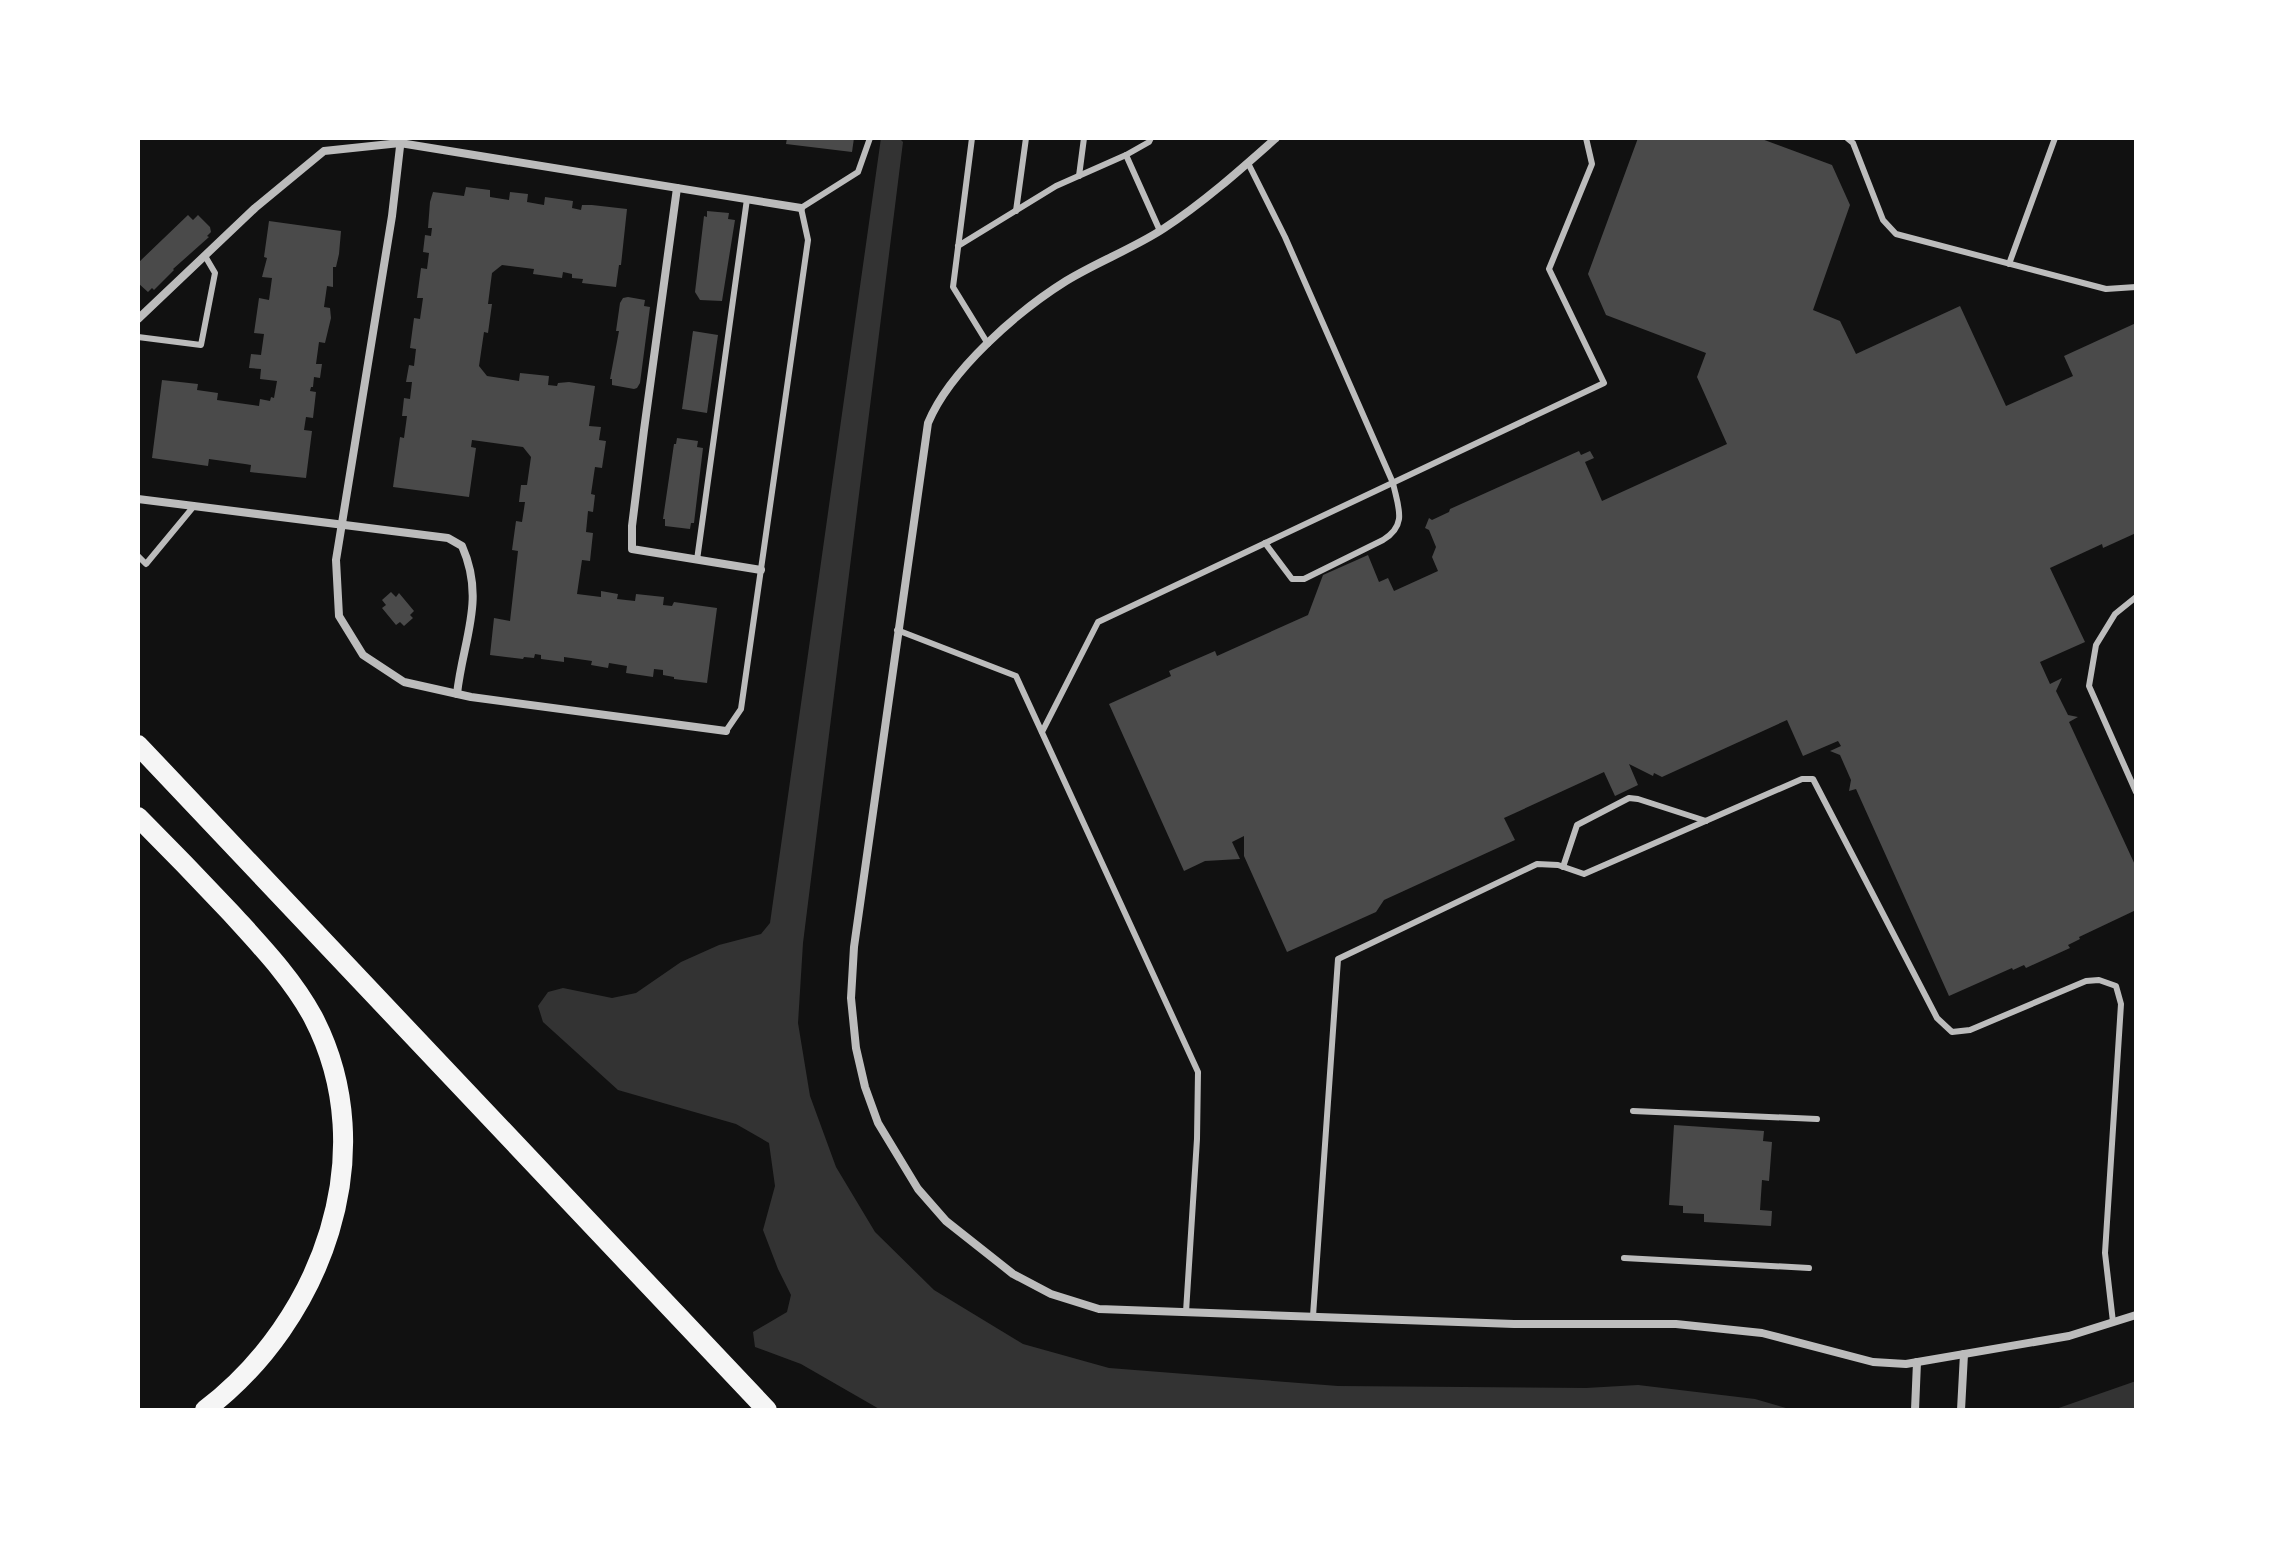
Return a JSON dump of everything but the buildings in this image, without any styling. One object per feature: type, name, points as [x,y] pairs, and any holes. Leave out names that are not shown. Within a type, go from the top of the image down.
[{"type":"highway","points":[[138,745],[767,1410]]},
{"type":"highway","points":[[138,817],[259,944],[302,999],[332,1067],[343,1125],[336,1211],[305,1292],[277,1339],[248,1373],[205,1410]]},
{"type":"street","points":[[1276,138],[1186,214],[1035,302],[988,344],[941,397],[928,423],[854,947],[851,998],[856,1048],[865,1087],[878,1123],[918,1189],[946,1221],[1013,1274],[1051,1294],[1099,1309],[1514,1324],[1676,1324],[1762,1333],[1873,1362],[1906,1364],[2069,1336],[2136,1315]]},
{"type":"street","points":[[138,319],[255,208],[324,151],[400,140],[801,208]]},
{"type":"street","points":[[400,140],[392,216],[336,560],[339,616],[363,655],[404,682],[457,694],[726,731]]},
{"type":"street","points":[[677,188],[642,444],[632,549],[761,570]]},
{"type":"street","points":[[138,499],[448,538],[462,546],[473,574],[474,602],[457,694]]},
{"type":"street","points":[[1961,1410],[1964,1354]]},
{"type":"street","points":[[1915,1410],[1917,1362]]},
{"type":"lane","points":[[726,731],[741,709],[761,570],[808,240],[801,208],[858,172],[870,138]]},
{"type":"lane","points":[[972,138],[953,287],[988,344]]},
{"type":"lane","points":[[1016,211],[1026,138]]},
{"type":"lane","points":[[1079,176],[1084,138]]},
{"type":"lane","points":[[958,246],[1056,186],[1126,155],[1151,138]]},
{"type":"lane","points":[[1042,732],[1098,622],[1604,383],[1549,269],[1592,164],[1586,138]]},
{"type":"lane","points":[[1847,138],[1853,143],[1883,220],[1896,234],[2106,289],[2136,287]]},
{"type":"lane","points":[[2009,264],[2055,138]]},
{"type":"lane","points":[[1126,155],[1160,231]]},
{"type":"lane","points":[[1248,163],[1285,237],[1393,483],[1400,519],[1394,533],[1304,579],[1292,579],[1265,543]]},
{"type":"lane","points":[[697,560],[747,199]]},
{"type":"lane","points":[[138,337],[201,345],[215,273],[205,256]]},
{"type":"lane","points":[[138,556],[146,564],[194,506]]},
{"type":"lane","points":[[2136,597],[2115,614],[2096,645],[2089,686],[2136,792]]},
{"type":"lane","points":[[897,630],[1016,676],[1198,1072],[1186,1312]]},
{"type":"lane","points":[[1313,1316],[1338,959],[1537,864],[1563,867],[1584,874],[1802,779],[1813,779],[1937,1018],[1952,1032],[1970,1030],[2086,981],[2099,980],[2116,986],[2121,1004],[2105,1253],[2113,1322]]},
{"type":"lane","points":[[1563,867],[1577,825],[1629,798],[1706,821]]},
{"type":"lane","points":[[1633,1111],[1817,1119]]},
{"type":"lane","points":[[1624,1258],[1809,1268]]},
{"type":"shaded area","points":[[881,138],[899,138],[903,142],[803,943],[798,1023],[810,1096],[836,1167],[875,1232],[934,1290],[1023,1344],[1109,1368],[1338,1386],[1586,1388],[1638,1385],[1755,1399],[1793,1410],[881,1410],[801,1364],[755,1347],[753,1332],[787,1312],[791,1295],[763,1230],[775,1186],[769,1143],[736,1124],[618,1090],[543,1022],[538,1006],[548,992],[563,988],[612,998],[636,993],[681,962],[719,945],[761,934],[770,923]]},
{"type":"shaded area","points":[[2136,1381],[2136,1410],[2053,1410]]}]
